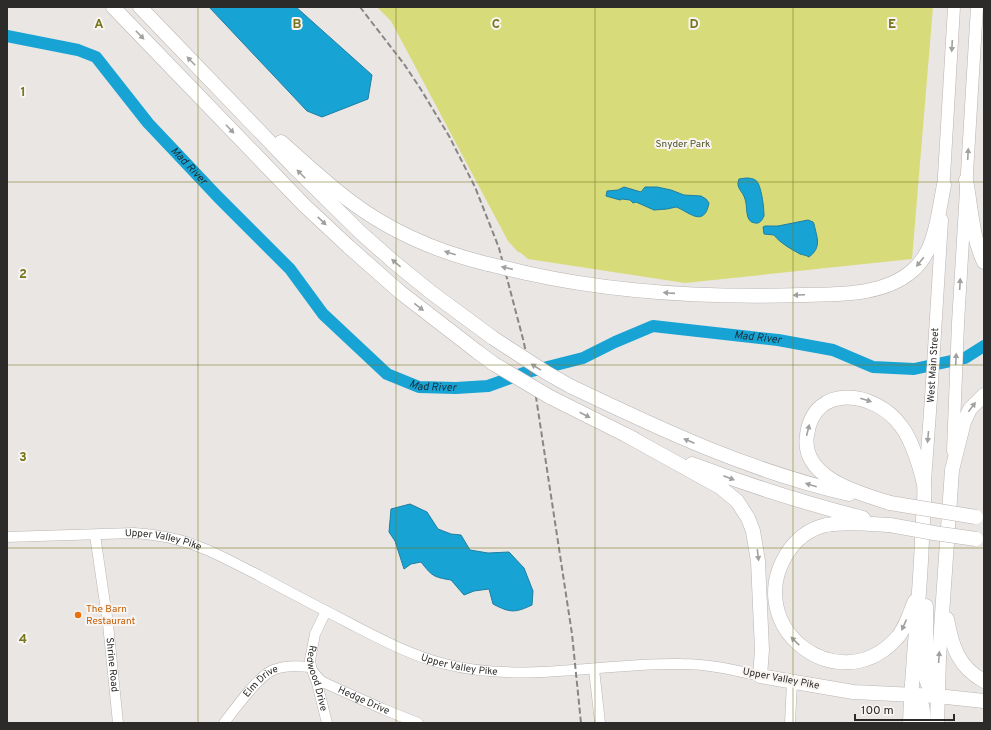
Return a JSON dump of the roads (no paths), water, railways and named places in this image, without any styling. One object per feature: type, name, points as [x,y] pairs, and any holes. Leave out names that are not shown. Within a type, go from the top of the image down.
[{"type":"highway","points":[[113,7],[279,179],[349,247],[400,292],[479,353],[512,375],[550,397],[626,435],[720,487],[737,501],[748,518],[753,531],[758,561],[762,628],[760,676]]},
{"type":"highway","points":[[140,7],[298,171],[361,233],[414,278],[493,338],[547,374],[661,429],[737,460],[821,488],[890,503],[981,518]]},
{"type":"highway","points":[[210,80],[322,179],[369,214],[423,243],[469,259],[526,273],[585,284],[697,295],[735,296],[859,292],[878,288],[903,278],[919,264],[926,255],[934,234],[944,185]]},
{"type":"highway","points":[[966,180],[974,232],[984,262]]},
{"type":"highway","points":[[937,723],[937,696],[952,470],[964,422],[970,410],[984,395]]},
{"type":"highway","points":[[890,503],[861,494],[840,484],[822,474],[811,460],[806,444],[808,427],[816,413],[828,402],[846,397],[865,399],[895,418],[909,437],[924,486]]},
{"type":"highway","points":[[626,435],[691,463],[740,482],[791,499],[890,525],[934,533],[981,539]]},
{"type":"highway","name":"West Main Street","points":[[910,723],[920,589],[924,486]]},
{"type":"highway","points":[[890,525],[859,523],[834,524],[805,534],[788,552],[777,574],[775,600],[783,626],[789,635],[800,646],[812,654],[825,659],[846,662],[866,658],[878,654],[887,648],[900,634],[920,589]]},
{"type":"highway","points":[[922,549],[927,581],[926,679],[929,687],[937,696]]},
{"type":"highway","points":[[944,596],[951,639],[954,647],[970,671],[984,681]]},
{"type":"highway","name":"Upper Valley Pike","points":[[760,676],[853,692],[984,700]]},
{"type":"highway","points":[[911,695],[921,703],[924,710],[923,723]]},
{"type":"main road","name":"West Main Street","points":[[924,486],[932,398],[954,7]]},
{"type":"main road","points":[[952,470],[958,323],[977,7]]},
{"type":"street","name":"Upper Valley Pike","points":[[7,537],[120,533],[154,535],[186,542],[233,563],[402,649],[444,664],[463,668],[510,673],[537,673],[655,664],[682,664],[722,668],[760,676]]},
{"type":"street","name":"Shrine Road","points":[[95,535],[108,624],[118,723]]},
{"type":"street","name":"Redwood Drive","points":[[326,611],[315,634],[312,650],[312,670],[328,723]]},
{"type":"street","name":"Elm Drive","points":[[224,723],[262,678],[270,672],[277,669],[296,666],[312,670]]},
{"type":"street","points":[[594,669],[600,723]]},
{"type":"street","name":"Hedge Drive","points":[[312,670],[321,681],[418,723]]},
{"type":"street","points":[[790,723],[792,682]]},
{"type":"water","points":[[209,7],[296,7],[372,75],[368,99],[322,117],[307,111]]},
{"type":"water","points":[[746,178],[756,181],[761,190],[764,216],[758,223],[749,220],[746,202],[738,185],[739,179]]},
{"type":"water","points":[[624,187],[641,192],[645,187],[657,187],[684,195],[701,196],[709,203],[707,211],[700,217],[676,207],[654,210],[636,202],[633,203],[630,200],[620,200],[606,196],[607,191],[618,190]]},
{"type":"water","points":[[808,220],[814,224],[818,242],[816,250],[809,257],[789,248],[779,241],[774,235],[764,234],[763,227],[765,226],[778,226]]},
{"type":"water","points":[[410,504],[427,512],[438,529],[451,534],[461,535],[470,550],[488,553],[509,552],[524,568],[533,591],[532,605],[517,611],[504,609],[493,604],[489,589],[474,591],[464,595],[451,580],[433,575],[421,562],[411,564],[404,569],[395,541],[389,532],[391,509]]},
{"type":"waterway","name":"Mad River","points":[[7,36],[78,50],[96,57],[148,123],[218,197],[290,269],[323,314],[387,374],[419,387],[456,388],[488,386],[524,373],[583,358],[615,342],[653,326],[778,340],[833,350],[873,367],[914,369],[965,358],[984,346]]},
{"type":"railway","points":[[360,7],[404,64],[449,136],[475,187],[499,248],[523,339],[536,397],[572,634],[581,723]]},
{"type":"place","name":"The Barn Restaurant","points":[[78,615]]},
{"type":"park label","name":"Snyder Park","points":[[683,144]]}]
